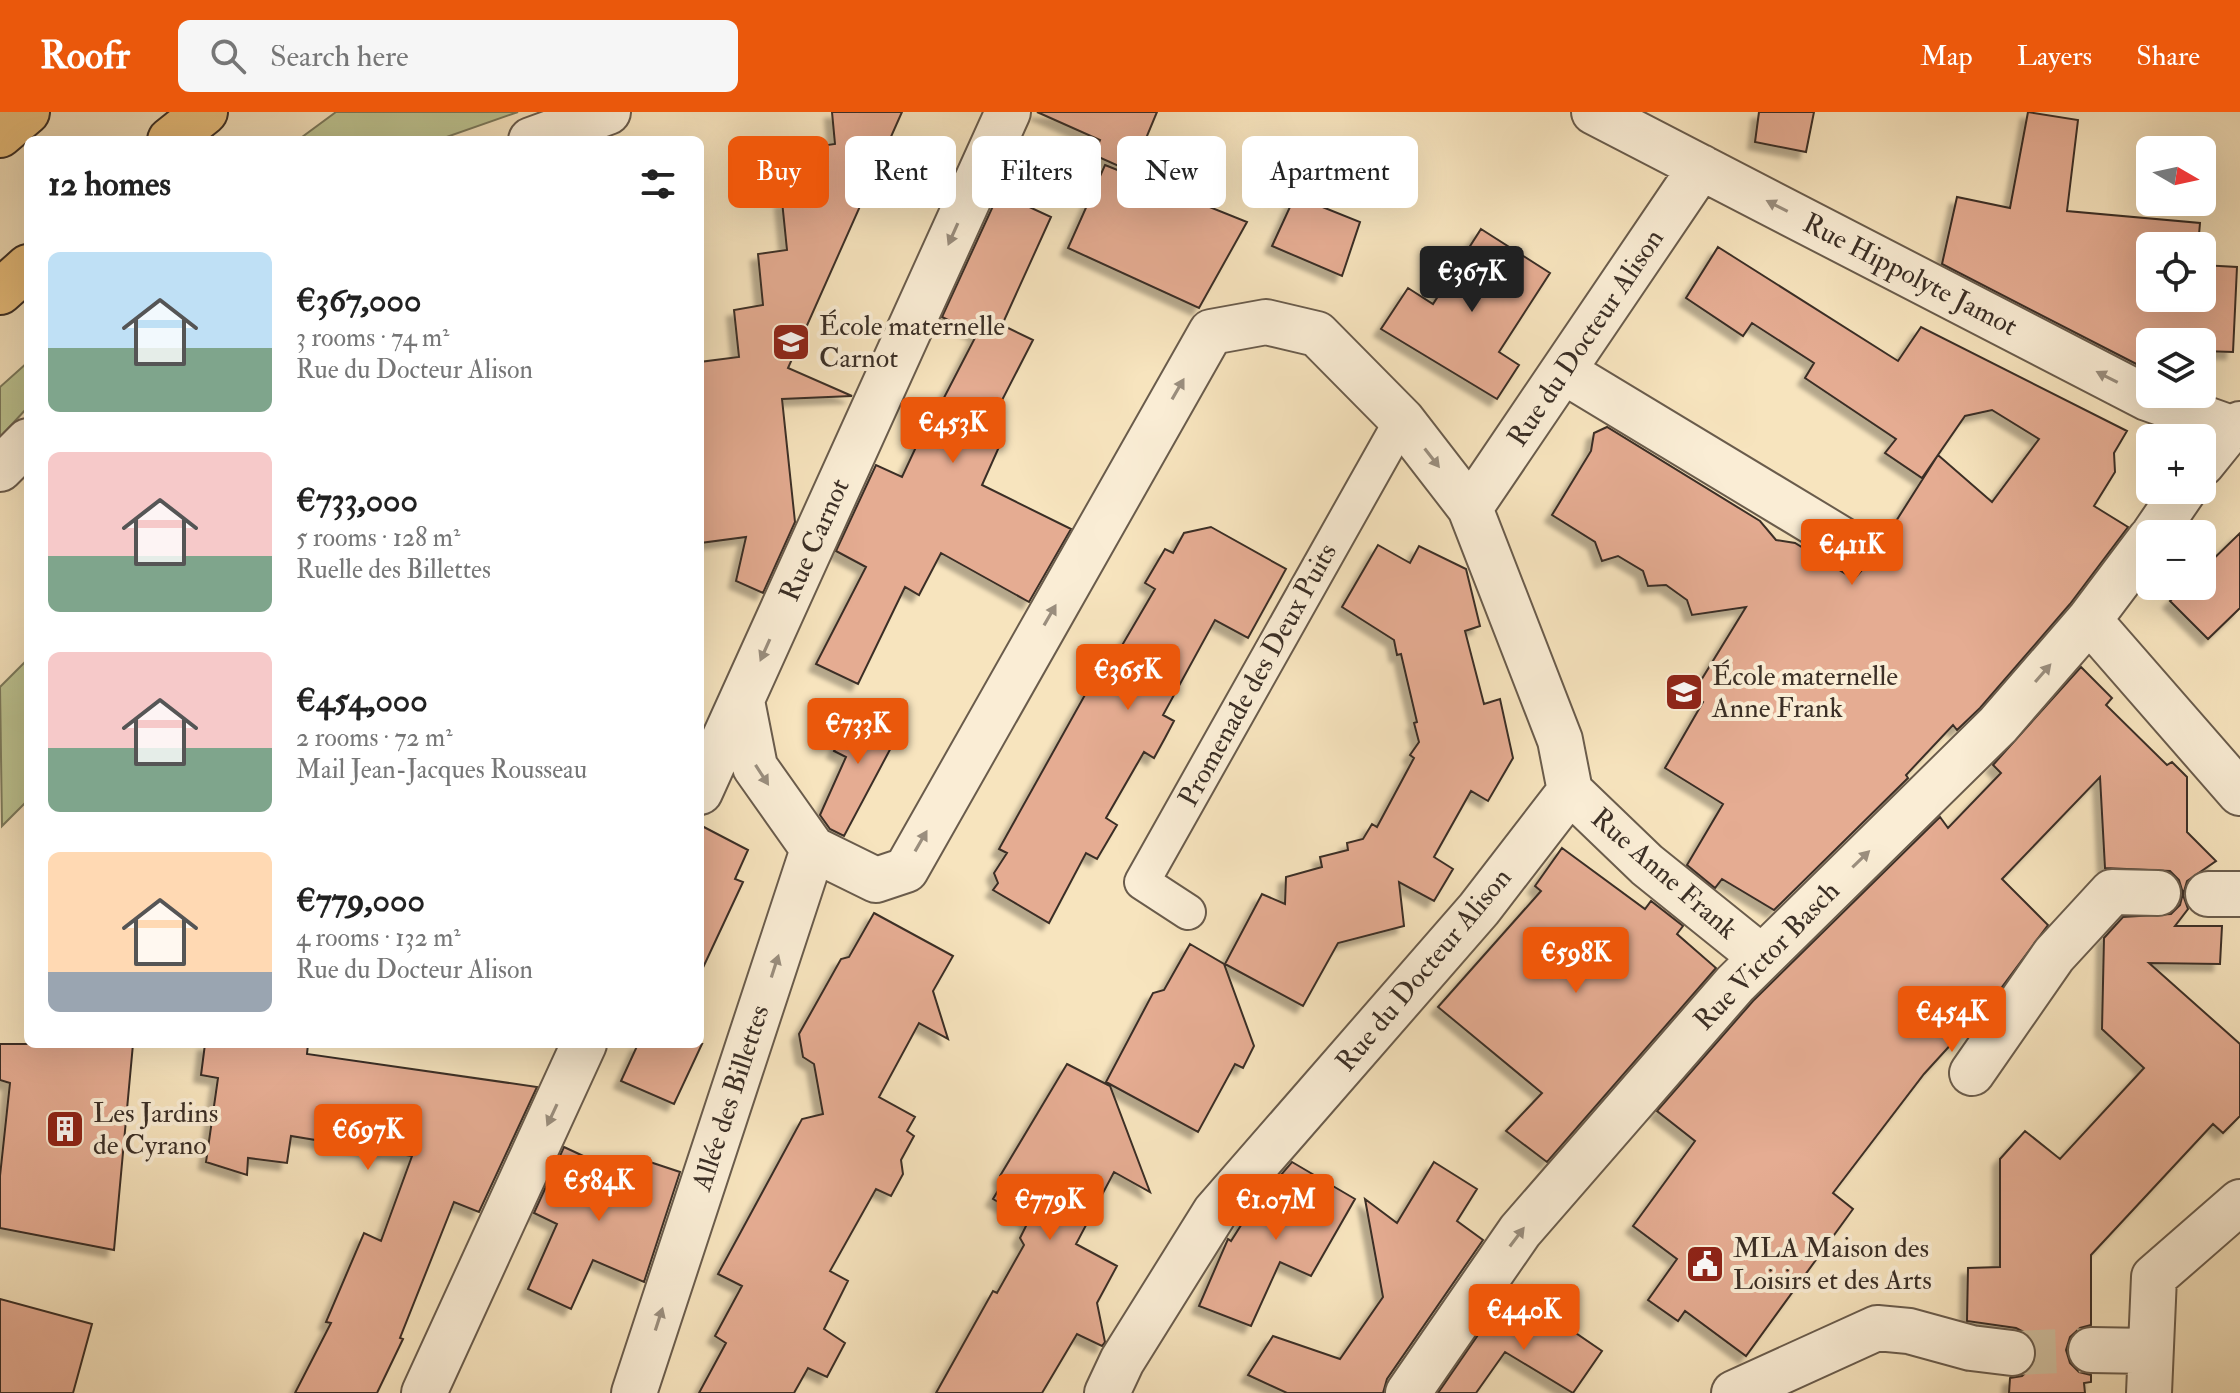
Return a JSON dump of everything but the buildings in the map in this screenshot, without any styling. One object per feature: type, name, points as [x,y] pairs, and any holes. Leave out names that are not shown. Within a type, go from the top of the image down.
[{"type":"highway","points":[[0,135],[27,112]]},
{"type":"highway","points":[[175,136],[205,112]]},
{"type":"highway","points":[[0,292],[24,271]]},
{"type":"street","points":[[542,136],[608,112]]},
{"type":"street","name":"Rue Carnot","points":[[704,783],[1008,112]]},
{"type":"street","name":"Rue Hippolyte Jamot","points":[[1594,112],[2147,398],[2236,426]]},
{"type":"street","name":"Rue du Docteur Alison","points":[[1470,508],[1701,167]]},
{"type":"street","points":[[742,701],[755,767],[813,849],[876,880],[906,870],[1211,332],[1266,322],[1317,334],[1402,420],[1470,508],[1560,740],[1570,791]]},
{"type":"street","points":[[1563,371],[1851,545]]},
{"type":"street","name":"Promenade des Deux Puits","points":[[1188,912],[1142,882],[1402,420]]},
{"type":"street","points":[[2216,448],[2236,426]]},
{"type":"street","points":[[0,469],[24,445]]},
{"type":"street","name":"Rue Victor Basch","points":[[1408,1393],[1520,1231],[1760,956],[1998,725],[2089,620],[2136,558]]},
{"type":"street","points":[[2089,620],[2240,793]]},
{"type":"street","name":"Rue du Docteur Alison","points":[[1107,1393],[1122,1361],[1215,1212],[1479,909],[1570,791]]},
{"type":"street","name":"Rue Anne Frank","points":[[1570,791],[1647,865],[1760,956]]},
{"type":"street","name":"Allée des Billettes","points":[[634,1393],[813,849]]},
{"type":"street","points":[[1972,1073],[2054,955],[2112,892],[2158,893]]},
{"type":"street","points":[[438,1389],[582,1048]]},
{"type":"street","points":[[2091,1350],[2149,1372],[2154,1277],[2240,1202]]},
{"type":"street","points":[[1734,1393],[1877,1328],[1909,1331],[1971,1348],[2012,1353]]},
{"type":"green space","points":[[336,112],[518,112],[449,136],[303,136]]},
{"type":"green space","points":[[24,366],[24,411],[0,437],[0,387]]},
{"type":"green space","points":[[24,663],[24,804],[2,826],[0,687]]},
{"type":"tunnel","points":[[2012,1353],[2091,1350]]},
{"type":"place","name":"École maternelle Carnot","points":[[791,342]]},
{"type":"place","name":"École maternelle Anne Frank","points":[[1684,692]]},
{"type":"place","name":"Les Jardins de Cyrano","points":[[65,1129]]},
{"type":"place","name":"MLA Maison des Loisirs et des Arts","points":[[1705,1264]]}]
